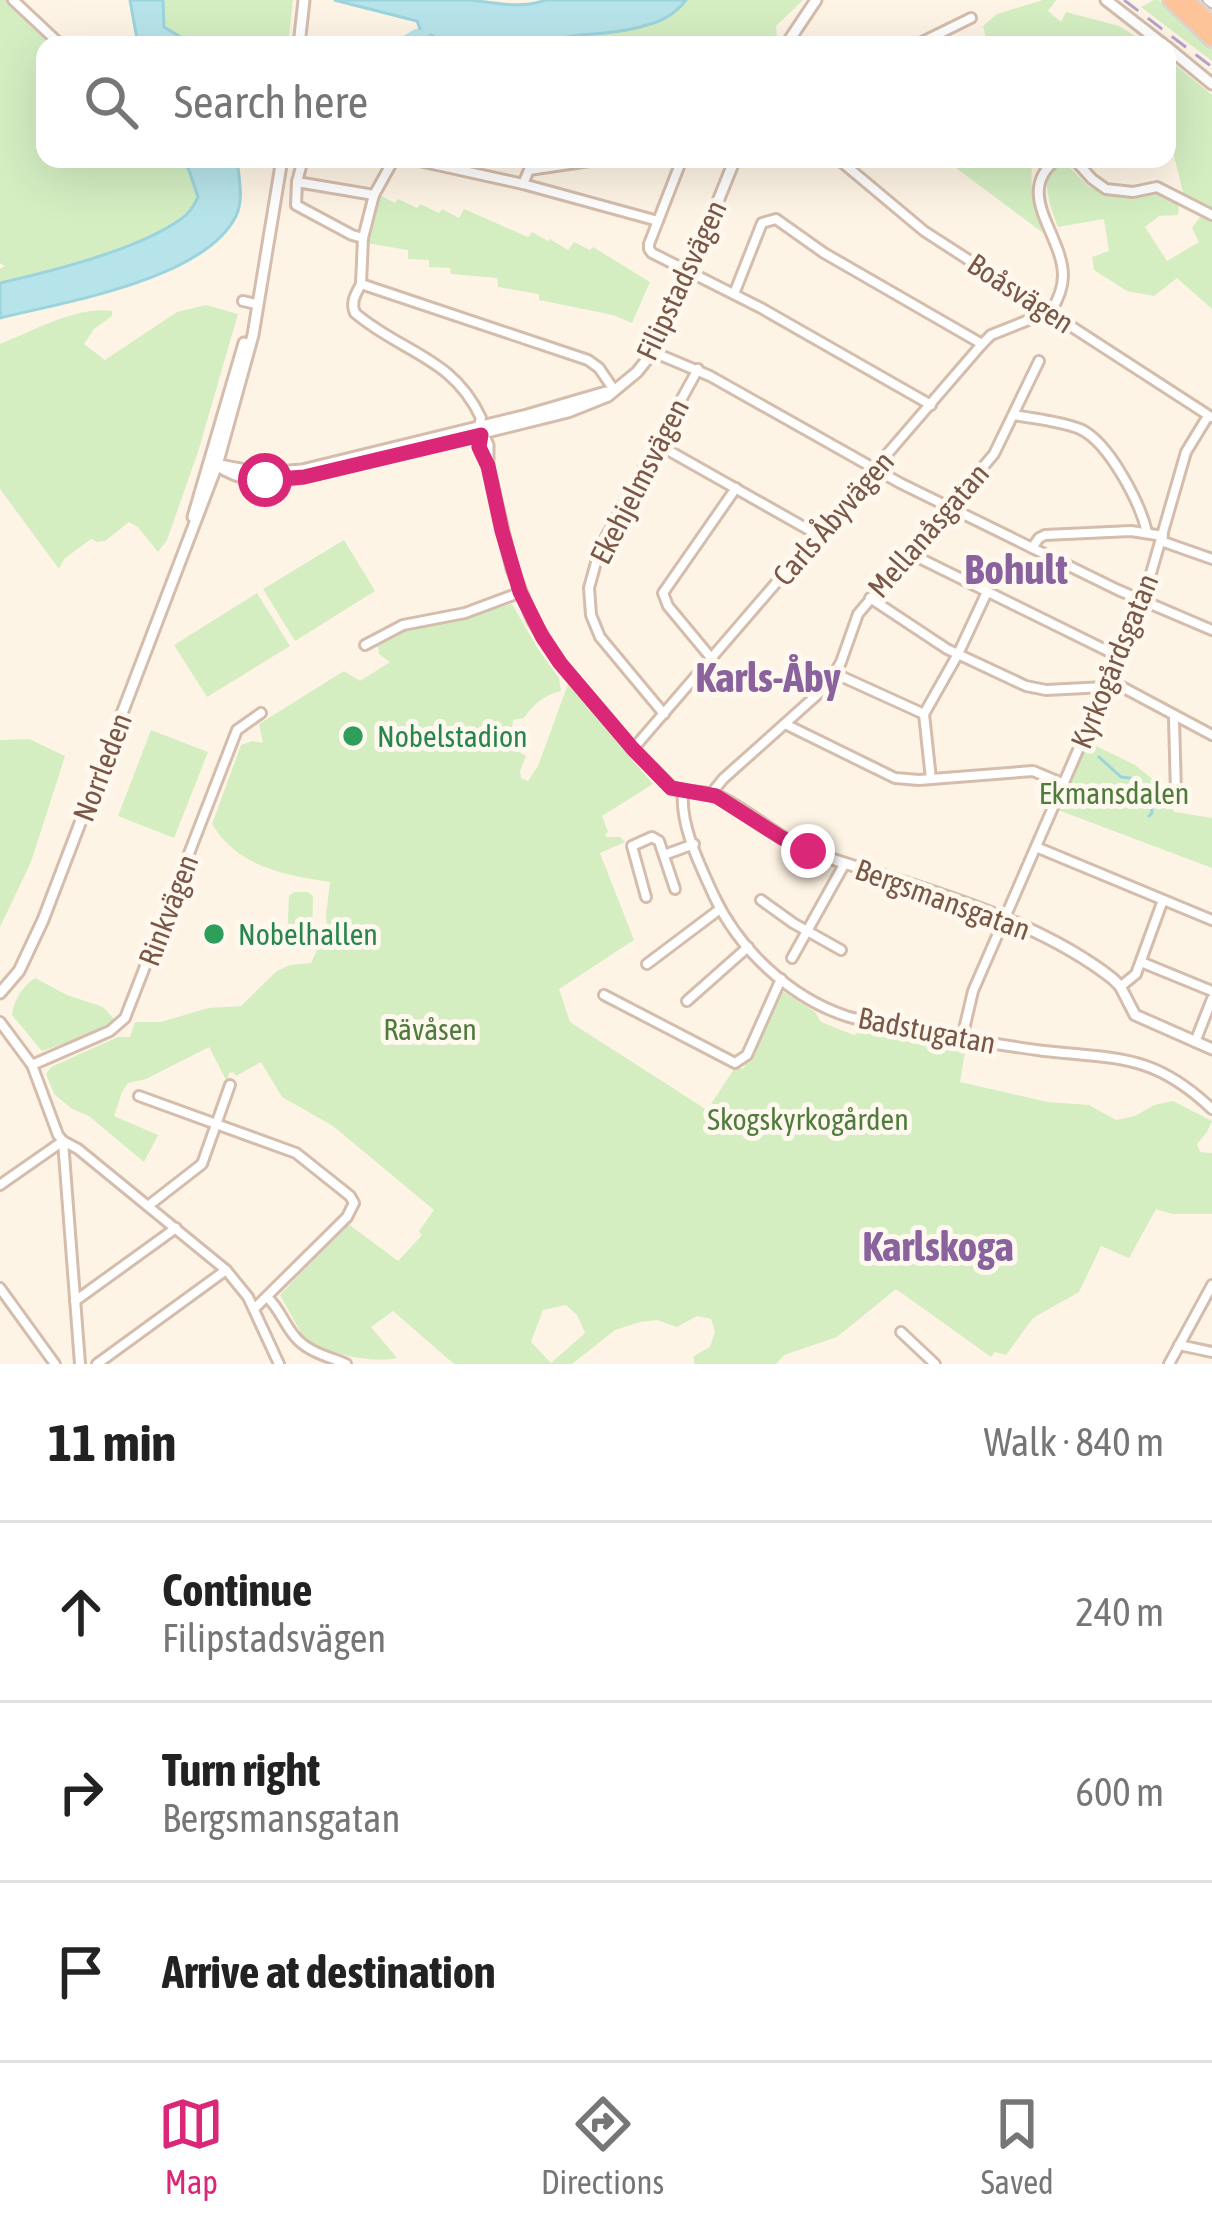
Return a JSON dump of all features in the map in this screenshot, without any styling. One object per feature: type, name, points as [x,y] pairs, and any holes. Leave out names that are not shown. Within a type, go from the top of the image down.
[{"type":"highway","points":[[1171,0],[1212,39]]},
{"type":"highway","points":[[1186,0],[1212,25]]},
{"type":"street","points":[[13,0],[51,36]]},
{"type":"street","points":[[300,36],[304,0]]},
{"type":"street","points":[[792,36],[816,0]]},
{"type":"street","points":[[1106,0],[1153,36]]},
{"type":"street","points":[[934,36],[971,18]]},
{"type":"street","points":[[1176,54],[1212,84]]},
{"type":"street","name":"Norrleden","points":[[0,993],[19,970],[43,920],[190,533],[253,334],[280,168]]},
{"type":"street","points":[[301,168],[294,200],[300,209],[364,238]]},
{"type":"street","points":[[389,168],[374,195],[364,238],[361,284],[352,307],[453,376],[470,399],[482,418],[479,447],[520,592],[550,650],[633,749],[671,788],[683,791]]},
{"type":"street","points":[[451,168],[658,220]]},
{"type":"street","points":[[523,184],[529,170],[542,168]]},
{"type":"street","points":[[678,168],[649,249],[931,405]]},
{"type":"street","name":"Filipstadsvägen","points":[[213,464],[288,473],[582,407],[608,396],[638,372],[653,352],[731,168]]},
{"type":"street","name":"Boåsvägen","points":[[849,168],[925,231],[1210,417]]},
{"type":"street","points":[[1049,168],[1038,192],[1063,272],[1051,311]]},
{"type":"street","points":[[1082,168],[1106,189],[1122,192],[1157,187],[1212,215]]},
{"type":"street","points":[[297,182],[374,195]]},
{"type":"street","points":[[734,294],[762,223],[776,219],[824,254],[982,344]]},
{"type":"street","points":[[361,284],[587,360],[614,390]]},
{"type":"street","points":[[243,301],[256,304]]},
{"type":"street","name":"Carls Åbyvägen","points":[[633,749],[982,344],[991,335],[1051,311]]},
{"type":"street","points":[[653,352],[698,369],[949,507],[1212,630]]},
{"type":"street","name":"Mellanåsgatan","points":[[710,794],[836,674],[858,614],[994,454],[1039,362]]},
{"type":"street","name":"Ekehjelmsvägen","points":[[664,714],[601,637],[591,615],[589,588],[600,548],[698,369]]},
{"type":"street","points":[[1014,415],[1067,425],[1095,439],[1140,508],[1147,532]]},
{"type":"street","name":"Kyrkogårdsgatan","points":[[962,1039],[973,991],[1143,601],[1186,452],[1210,417]]},
{"type":"street","points":[[657,444],[818,536]]},
{"type":"street","points":[[712,659],[668,606],[663,593],[736,488]]},
{"type":"street","points":[[1032,548],[1045,535],[1147,532],[1212,559]]},
{"type":"street","points":[[909,553],[1120,657]]},
{"type":"street","points":[[365,645],[403,625],[465,613],[520,592]]},
{"type":"street","points":[[931,779],[924,715],[986,592]]},
{"type":"street","points":[[870,598],[958,654],[1035,688],[1108,684],[1212,735]]},
{"type":"street","points":[[836,674],[924,715]]},
{"type":"street","name":"Rinkvägen","points":[[32,1065],[110,1031],[125,1018],[237,730],[261,712]]},
{"type":"street","points":[[1174,716],[1176,794]]},
{"type":"street","points":[[785,724],[884,774],[908,780],[1033,771],[1064,784]]},
{"type":"street","name":"Bergsmansgatan","points":[[683,791],[710,794],[794,844],[1004,918],[1064,946],[1120,987],[1135,1015],[1212,1049]]},
{"type":"street","name":"Badstugatan","points":[[683,791],[683,812],[720,909],[748,947],[812,1001],[851,1017],[962,1039],[1145,1064],[1182,1083],[1212,1109]]},
{"type":"street","points":[[646,897],[632,846],[655,837],[674,889]]},
{"type":"street","points":[[664,855],[694,844]]},
{"type":"street","points":[[1036,847],[1212,920]]},
{"type":"street","points":[[792,958],[844,863]]},
{"type":"street","points":[[761,900],[841,950]]},
{"type":"street","points":[[1120,987],[1133,978],[1141,962],[1163,900]]},
{"type":"street","points":[[646,964],[720,909]]},
{"type":"street","points":[[687,1001],[748,947]]},
{"type":"street","points":[[1141,962],[1212,995],[1195,1043]]},
{"type":"street","points":[[604,995],[735,1063],[747,1054],[781,979]]},
{"type":"street","points":[[1,1020],[32,1065],[63,1141],[226,1270],[254,1309],[279,1364]]},
{"type":"street","points":[[148,1206],[202,1164],[230,1085]]},
{"type":"street","points":[[139,1096],[296,1153],[354,1203],[347,1217],[254,1309]]},
{"type":"street","points":[[0,1185],[63,1141]]},
{"type":"street","points":[[63,1141],[80,1364]]},
{"type":"street","points":[[75,1301],[176,1228]]},
{"type":"street","points":[[97,1364],[226,1270]]},
{"type":"street","points":[[1168,1364],[1212,1285]]},
{"type":"street","points":[[0,1288],[55,1364]]},
{"type":"street","points":[[267,1297],[298,1340],[346,1364]]},
{"type":"street","points":[[901,1332],[935,1364]]},
{"type":"street","points":[[1179,1345],[1212,1352]]},
{"type":"green space","points":[[0,0],[6,0],[46,36],[36,36],[36,168],[188,168],[199,197],[165,228],[79,262],[0,283],[0,269],[5,266],[0,263]]},
{"type":"green space","points":[[163,0],[293,0],[289,36],[179,36],[164,27]]},
{"type":"green space","points":[[686,0],[803,0],[776,26],[777,36],[569,36],[649,25]]},
{"type":"green space","points":[[1056,0],[1048,11],[1061,22],[1066,12],[1119,26],[1135,36],[986,36],[983,26],[997,14]]},
{"type":"green space","points":[[1154,0],[1212,48],[1212,61],[1141,7]]},
{"type":"green space","points":[[1176,65],[1212,95],[1212,208],[1184,196],[1176,164]]},
{"type":"green space","points":[[956,168],[1032,168],[1033,197],[1043,233]]},
{"type":"green space","points":[[1048,168],[1070,168],[1089,187],[1120,196],[1157,191],[1179,205],[1178,215],[1159,216],[1145,227],[1167,261],[1199,242],[1192,228],[1200,217],[1212,219],[1212,309],[1177,278],[1154,296],[1127,291],[1094,270],[1092,257],[1109,251],[1104,219],[1058,227]]},
{"type":"green space","points":[[378,194],[395,203],[398,199],[417,208],[420,204],[439,213],[442,209],[459,218],[464,209],[528,237],[532,232],[550,239],[568,250],[574,242],[590,250],[593,247],[650,282],[632,323],[539,300],[539,294],[498,287],[497,278],[429,267],[429,260],[408,259],[408,250],[366,243]]},
{"type":"green space","points":[[206,305],[238,314],[167,540],[158,552],[129,522],[105,541],[91,539],[64,559],[59,569],[0,489],[0,344],[70,316],[112,311],[84,344],[105,360],[177,312]]},
{"type":"green space","points":[[344,540],[375,591],[295,641],[263,589]]},
{"type":"green space","points":[[257,593],[290,646],[207,697],[174,645]]},
{"type":"green space","name":"Rävåsen","points":[[512,604],[559,678],[561,691],[540,701],[524,718],[513,720],[510,747],[526,756],[521,778],[528,781],[538,766],[568,684],[653,784],[602,816],[606,837],[625,842],[600,853],[634,940],[559,989],[570,1022],[707,1110],[736,1066],[743,1069],[779,989],[815,1012],[821,1022],[854,1035],[868,1026],[966,1046],[960,1082],[1048,1102],[1089,1105],[1116,1120],[1173,1101],[1212,1121],[1197,1144],[1200,1152],[1212,1153],[1212,1214],[1156,1209],[1129,1258],[1101,1246],[1079,1292],[1033,1318],[1006,1355],[995,1352],[991,1357],[896,1289],[837,1337],[784,1355],[776,1364],[694,1364],[694,1356],[710,1347],[715,1332],[711,1319],[697,1316],[677,1327],[657,1320],[615,1330],[572,1364],[454,1364],[393,1311],[371,1327],[397,1358],[346,1356],[298,1335],[280,1295],[347,1223],[398,1261],[422,1235],[419,1231],[434,1210],[333,1126],[282,1097],[261,1062],[236,1076],[229,1073],[227,1082],[209,1047],[146,1079],[128,1083],[114,1116],[158,1135],[144,1162],[54,1094],[46,1074],[51,1067],[118,1037],[130,1037],[135,1022],[161,1022],[208,1008],[241,1006],[277,971],[311,963],[327,928],[330,882],[279,872],[249,859],[212,824],[241,745],[263,743],[259,724],[344,671],[360,681],[390,662],[379,654],[378,646],[409,628]],"holes":[[[566,1305],[585,1333],[551,1363],[531,1342],[543,1310]]]},
{"type":"green space","points":[[151,730],[208,752],[174,838],[118,816]]},
{"type":"green space","points":[[29,739],[65,756],[31,862],[0,927],[0,740]]},
{"type":"green space","name":"Ekmansdalen","points":[[1088,742],[1135,765],[1160,785],[1164,801],[1175,812],[1212,818],[1212,868],[1058,810]]},
{"type":"green space","points":[[294,892],[313,896],[312,939],[307,944],[287,939],[289,896]]},
{"type":"green space","points":[[35,978],[103,1007],[115,1020],[42,1051],[12,1015],[19,994]]},
{"type":"water","points":[[130,0],[163,0],[164,27],[179,36],[136,36]]},
{"type":"water","points":[[334,0],[470,0],[517,5],[546,0],[686,0],[658,21],[575,36],[410,36],[420,29],[417,21]]},
{"type":"water","points":[[238,168],[240,189],[236,216],[195,257],[130,285],[0,318],[0,283],[119,250],[187,214],[198,197],[189,170]]},
{"type":"waterway","points":[[1099,757],[1121,777],[1137,779],[1151,799],[1149,816]]},
{"type":"railway","points":[[1124,0],[1171,36]]},
{"type":"railway","points":[[1176,40],[1212,67]]},
{"type":"place","name":"Nobelstadion","points":[[353,736]]},
{"type":"place","name":"Nobelhallen","points":[[214,934]]},
{"type":"district","name":"Bohult","points":[[1016,569]]},
{"type":"district","name":"Karls-Åby","points":[[768,677]]},
{"type":"district","name":"Karlskoga","points":[[938,1246]]},
{"type":"route","points":[[265,480],[304,477],[481,435],[479,447],[488,466],[512,569],[542,636],[560,663],[671,788],[716,796],[808,851]]},
{"type":"park label","name":"Skogskyrkogården","points":[[808,1119]]}]
